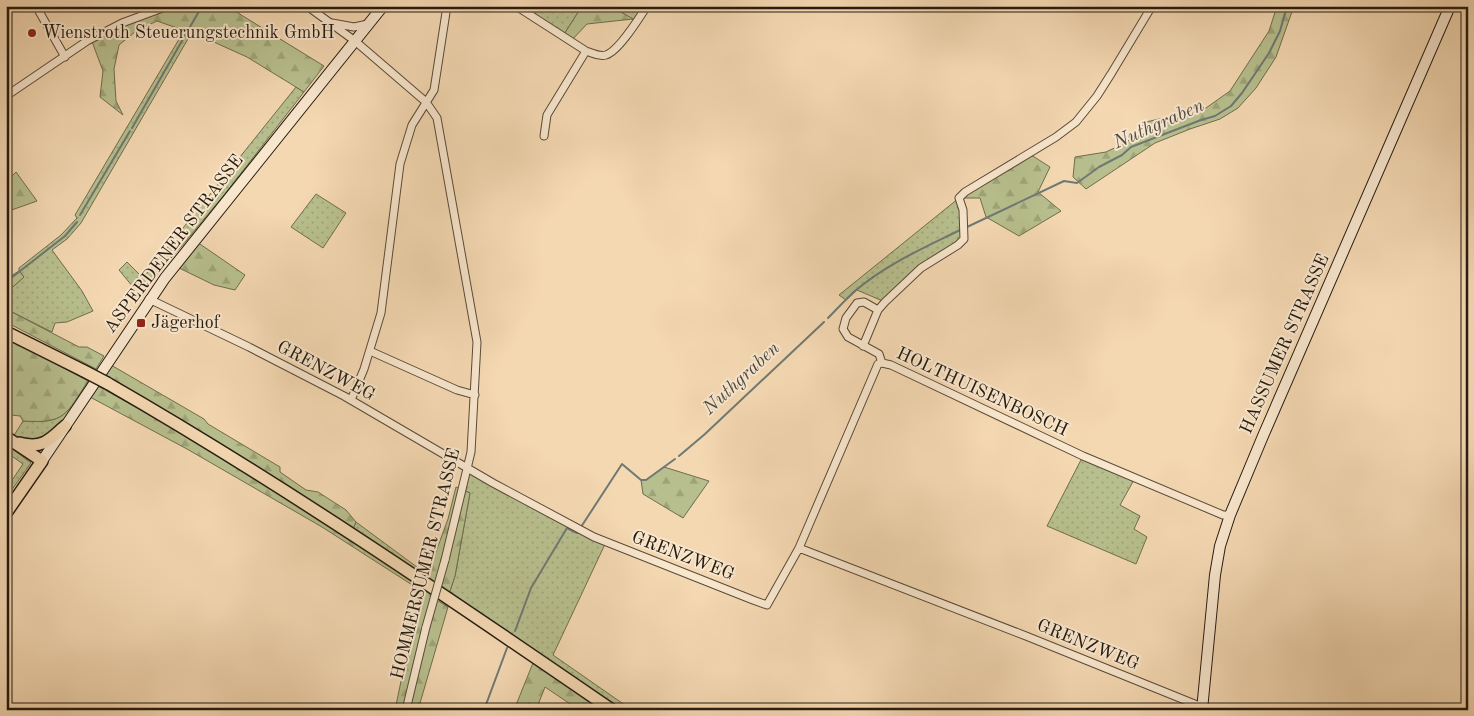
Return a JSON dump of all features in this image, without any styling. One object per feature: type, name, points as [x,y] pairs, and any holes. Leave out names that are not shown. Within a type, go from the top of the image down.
[{"type":"main road","points":[[6,332],[107,384],[222,451],[325,515],[612,710]]},
{"type":"main road","points":[[9,439],[32,446],[40,445],[50,440],[65,426]]},
{"type":"main road","points":[[9,439],[42,461]]},
{"type":"main road","name":"ASPERDENER STRASSE","points":[[6,513],[42,461]]},
{"type":"street","points":[[36,6],[65,56]]},
{"type":"street","points":[[6,96],[87,41],[122,23],[168,6]]},
{"type":"street","name":"HOMMERSUMER STRASSE","points":[[307,6],[355,42],[426,102],[437,118],[477,342],[475,395],[468,467],[406,710]]},
{"type":"street","name":"ASPERDENER STRASSE","points":[[42,461],[150,299],[183,254],[383,6]]},
{"type":"street","points":[[350,400],[364,369],[380,313],[400,164],[412,125],[434,90],[446,6]]},
{"type":"street","points":[[516,6],[586,51],[598,55],[607,55],[625,38],[647,6]]},
{"type":"street","points":[[863,346],[878,310],[885,302],[921,268],[958,246],[964,239],[964,218],[959,198],[965,192],[1056,137],[1076,122],[1111,74],[1152,6]]},
{"type":"street","name":"HASSUMER STRASSE","points":[[1202,709],[1214,575],[1220,546],[1230,516],[1262,436],[1450,6]]},
{"type":"street","points":[[1464,6],[1468,8]]},
{"type":"street","points":[[329,23],[354,28],[369,24]]},
{"type":"street","points":[[544,136],[547,115],[586,51]]},
{"type":"street","name":"GRENZWEG","points":[[150,299],[252,348],[350,400],[493,483],[594,537],[767,604],[799,548],[1026,636],[1202,709]]},
{"type":"street","points":[[878,310],[864,302],[857,303],[844,322],[845,332],[863,346],[879,354],[882,362]]},
{"type":"street","points":[[370,351],[457,390],[475,395]]},
{"type":"street","name":"HOLTHUISENBOSCH","points":[[799,548],[878,364],[882,362],[1006,418],[1083,456],[1230,516]]},
{"type":"green space","points":[[168,6],[232,6],[238,13],[324,66],[304,92],[247,57],[185,29],[183,30],[157,21],[136,31],[119,45],[114,69],[116,101],[123,115],[100,97],[103,71],[91,39]]},
{"type":"green space","points":[[540,6],[582,6],[563,36],[533,17]]},
{"type":"green space","points":[[582,6],[610,6],[633,19],[587,24],[571,41],[563,36]]},
{"type":"green space","points":[[610,6],[647,6],[639,19],[633,19]]},
{"type":"green space","points":[[1277,6],[1294,6],[1276,57],[1256,88],[1238,108],[1220,119],[1155,143],[1086,189],[1073,177],[1075,157],[1106,152],[1127,142],[1146,122],[1206,108],[1230,91],[1269,31]]},
{"type":"green space","points":[[185,29],[192,32],[81,223],[67,239],[52,250],[82,291],[93,311],[67,322],[55,323],[52,332],[6,309],[6,293],[24,277],[19,268],[61,235],[77,218],[75,215]]},
{"type":"green space","points":[[296,87],[304,92],[224,195],[159,271],[143,296],[138,293],[119,270],[127,262],[143,278]]},
{"type":"green space","points":[[1028,153],[1050,167],[1038,192],[1061,211],[1019,236],[986,217],[980,198],[959,198]]},
{"type":"green space","points":[[16,172],[37,201],[6,212],[6,182]]},
{"type":"green space","points":[[316,194],[346,213],[323,248],[291,227]]},
{"type":"green space","points":[[959,198],[964,239],[921,268],[885,302],[857,290],[846,300],[839,295]]},
{"type":"green space","points":[[197,242],[245,275],[235,290],[214,285],[177,267]]},
{"type":"green space","points":[[19,271],[24,277],[6,293],[6,279]]},
{"type":"green space","points":[[6,309],[79,347],[87,347],[104,356],[96,369],[6,322]]},
{"type":"green space","points":[[6,337],[88,381],[75,402],[63,414],[48,421],[23,421],[20,416],[11,415],[6,419]]},
{"type":"green space","points":[[111,365],[204,419],[208,424],[280,467],[280,472],[306,490],[318,492],[346,510],[356,522],[353,529],[104,374]]},
{"type":"green space","points":[[88,381],[90,382],[68,414],[41,443],[13,437],[23,421],[48,421],[63,414],[75,402]]},
{"type":"green space","points":[[96,385],[182,434],[266,486],[432,592],[430,596],[448,607],[418,710],[395,710],[420,590],[322,527],[187,449],[90,397]]},
{"type":"green space","points":[[6,444],[31,463],[6,498],[6,489],[23,464],[6,452]]},
{"type":"green space","points":[[1083,456],[1135,478],[1120,505],[1140,516],[1134,529],[1147,537],[1136,564],[1047,526]]},
{"type":"green space","points":[[468,467],[606,542],[553,655],[632,710],[620,710],[449,594],[455,576],[470,493],[462,489]]},
{"type":"green space","points":[[664,467],[709,481],[683,518],[643,494],[641,480],[646,480]]},
{"type":"green space","points":[[456,487],[470,493],[455,576],[449,594],[423,576],[434,557],[448,519]]},
{"type":"green space","points":[[356,522],[425,573],[423,576],[353,529]]},
{"type":"green space","points":[[533,663],[603,710],[579,710],[545,687],[536,710],[514,710]]},
{"type":"waterway","points":[[132,128],[202,6]]},
{"type":"waterway","name":"Nuthgraben","points":[[967,227],[1064,181],[1077,183],[1099,167],[1122,155],[1131,147],[1215,116],[1231,106],[1269,53],[1280,31],[1287,6]]},
{"type":"waterway","points":[[80,215],[130,131]]},
{"type":"waterway","points":[[6,282],[65,236],[77,222]]},
{"type":"waterway","name":"Nuthgraben","points":[[828,318],[855,291],[880,272],[962,229]]},
{"type":"waterway","name":"Nuthgraben","points":[[679,456],[824,322]]},
{"type":"waterway","name":"Nuthgraben","points":[[581,527],[622,464],[641,480],[646,480],[675,459]]},
{"type":"waterway","name":"Nuthgraben","points":[[515,631],[531,588],[567,528],[577,533],[579,531]]},
{"type":"waterway","name":"Nuthgraben","points":[[484,710],[507,648]]},
{"type":"place","name":"Wienstroth Steuerungstechnik GmbH","points":[[32,33]]},
{"type":"place","name":"Jägerhof","points":[[141,323]]}]
